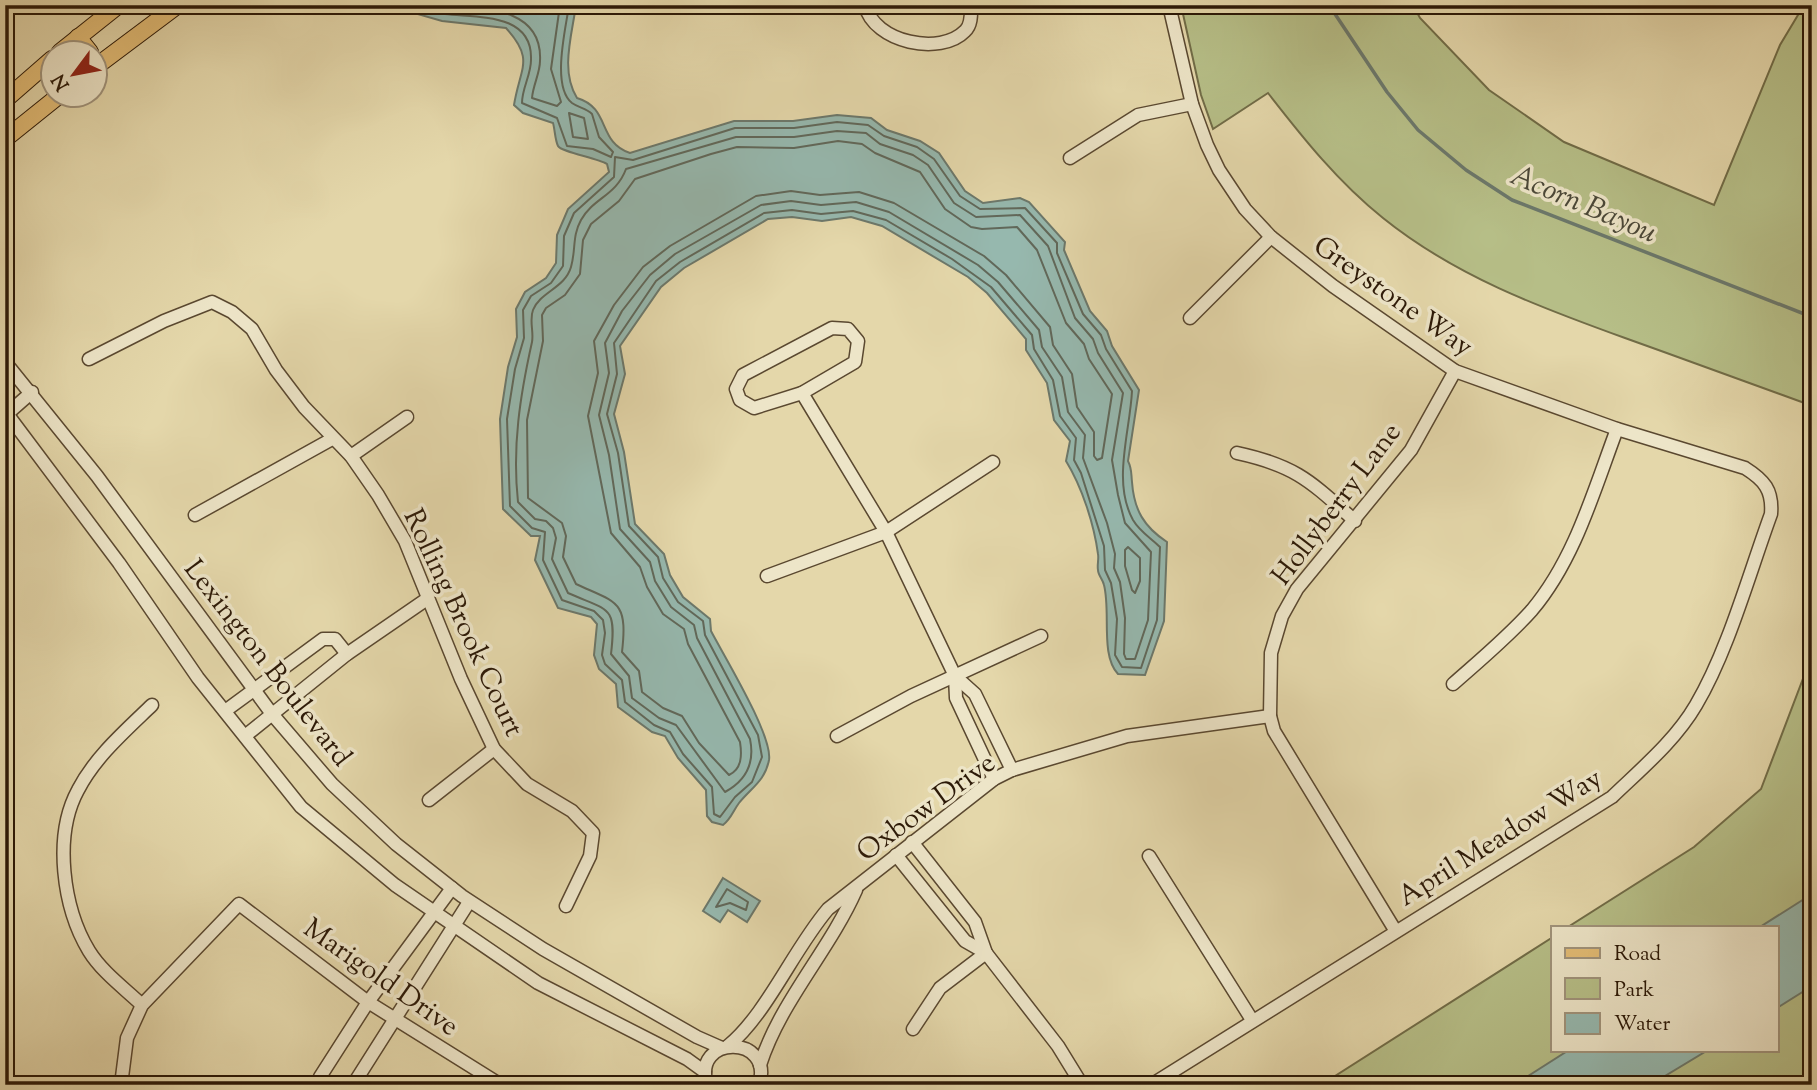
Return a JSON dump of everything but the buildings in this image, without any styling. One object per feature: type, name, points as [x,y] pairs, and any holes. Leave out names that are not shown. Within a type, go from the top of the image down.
[{"type":"main road","points":[[78,37],[119,5]]},
{"type":"main road","points":[[108,52],[178,5]]},
{"type":"main road","points":[[5,100],[38,71]]},
{"type":"main road","points":[[5,139],[44,108]]},
{"type":"street","points":[[865,5],[871,22],[881,32],[903,42],[917,42],[944,41],[965,31],[971,19],[971,5]]},
{"type":"street","name":"Greystone Way","points":[[1169,5],[1192,104],[1219,170],[1245,209],[1270,237],[1333,286],[1455,371],[1617,429],[1745,468],[1762,479],[1769,491]]},
{"type":"street","points":[[1070,158],[1139,115],[1192,104]]},
{"type":"street","points":[[1190,318],[1270,237]]},
{"type":"street","name":"Rolling Brook Court","points":[[89,359],[164,321],[212,302],[232,312],[253,329],[276,370],[332,439],[351,456],[405,541],[427,599],[494,749],[527,784],[572,811],[593,833],[590,856],[566,906]]},
{"type":"street","points":[[832,328],[848,329],[858,341],[855,362],[802,393],[754,408],[740,400],[736,389],[743,375],[832,328]]},
{"type":"street","name":"Lexington Boulevard","points":[[5,362],[32,392],[272,714],[332,784],[396,844],[470,902],[543,949],[697,1037],[725,1047],[747,1050],[762,1077]]},
{"type":"street","name":"Hollyberry Lane","points":[[1395,930],[1287,756],[1270,716],[1271,653],[1282,616],[1297,589],[1355,522],[1411,450],[1455,371]]},
{"type":"street","points":[[32,392],[6,412],[119,563],[198,678],[301,807],[454,927],[538,983],[687,1059],[705,1081]]},
{"type":"street","points":[[802,393],[886,531],[955,676],[975,694],[1012,770]]},
{"type":"street","points":[[351,456],[407,417]]},
{"type":"street","points":[[1453,684],[1532,610],[1558,574],[1581,525],[1617,429]]},
{"type":"street","points":[[195,515],[332,439]]},
{"type":"street","points":[[1237,453],[1267,459],[1304,475],[1355,522]]},
{"type":"street","points":[[767,576],[886,531],[993,462]]},
{"type":"street","name":"April Meadow Way","points":[[1151,1085],[1395,930],[1612,797],[1671,738],[1695,707],[1712,673],[1771,514],[1769,491]]},
{"type":"street","points":[[245,736],[347,654],[427,599]]},
{"type":"street","points":[[837,736],[1041,636]]},
{"type":"street","points":[[225,711],[323,639],[335,639],[347,654]]},
{"type":"street","points":[[955,676],[956,698],[994,779]]},
{"type":"street","points":[[121,1085],[127,1038],[142,1005],[90,952],[79,929],[67,882],[64,839],[77,791],[112,744],[152,705]]},
{"type":"street","name":"Oxbow Drive","points":[[705,1081],[710,1058],[747,1027],[809,931],[828,909],[994,779],[1012,770],[1127,736],[1270,716]]},
{"type":"street","points":[[429,800],[494,749]]},
{"type":"street","points":[[912,842],[975,922],[986,953],[1058,1046],[1082,1085]]},
{"type":"street","points":[[897,855],[965,941],[986,953]]},
{"type":"street","points":[[1149,856],[1252,1020]]},
{"type":"street","name":"Oxbow Drive","points":[[762,1077],[768,1040],[842,921],[858,887]]},
{"type":"street","points":[[320,1085],[320,1076],[368,1002],[452,888]]},
{"type":"street","points":[[352,1085],[470,902]]},
{"type":"street","name":"Marigold Drive","points":[[142,1005],[239,904],[394,1020],[501,1085]]},
{"type":"street","points":[[913,1029],[940,988],[986,953]]},
{"type":"green space","points":[[1181,5],[1413,5],[1420,18],[1489,90],[1564,142],[1714,205],[1780,45],[1804,5],[1812,5],[1810,405],[1530,302],[1439,257],[1383,218],[1351,190],[1308,143],[1268,93],[1213,129],[1201,95]]},
{"type":"green space","points":[[1812,655],[1812,1085],[1321,1085],[1551,938],[1551,1052],[1778,1052],[1778,926],[1570,926],[1694,847],[1761,789]]},
{"type":"water","points":[[404,5],[576,5],[568,65],[572,87],[577,98],[595,109],[613,141],[630,153],[734,121],[793,121],[837,115],[871,118],[887,130],[920,141],[939,153],[965,191],[983,203],[1020,198],[1029,202],[1065,242],[1064,250],[1090,311],[1107,331],[1112,346],[1139,390],[1128,461],[1133,492],[1146,524],[1167,542],[1164,621],[1145,675],[1118,674],[1109,656],[1106,596],[1098,572],[1094,530],[1082,494],[1066,461],[1070,441],[1054,420],[1047,383],[1026,350],[1026,339],[987,293],[968,277],[882,226],[851,217],[822,221],[792,217],[768,219],[684,268],[661,287],[620,346],[625,374],[614,414],[624,452],[635,524],[664,554],[670,575],[683,597],[710,619],[711,631],[756,715],[768,749],[769,760],[761,779],[739,803],[726,823],[723,825],[712,822],[707,816],[706,790],[678,758],[665,736],[652,732],[618,707],[616,684],[599,669],[594,655],[597,624],[591,617],[558,608],[535,560],[540,536],[531,536],[503,509],[500,419],[508,367],[517,337],[516,309],[525,292],[546,278],[556,263],[557,235],[568,209],[609,172],[607,164],[561,148],[557,144],[553,123],[523,113],[514,105],[523,56],[506,28],[442,21],[407,11]]},
{"type":"water","points":[[723,878],[760,901],[747,922],[728,910],[720,922],[703,911]]},
{"type":"water","points":[[1812,894],[1812,986],[1778,1007],[1778,926],[1762,926]]},
{"type":"water","points":[[1566,1052],[1705,1052],[1650,1085],[1514,1085]]},
{"type":"waterway","name":"Acorn Bayou","points":[[1329,5],[1387,92],[1418,130],[1466,170],[1512,200],[1812,317]]}]
